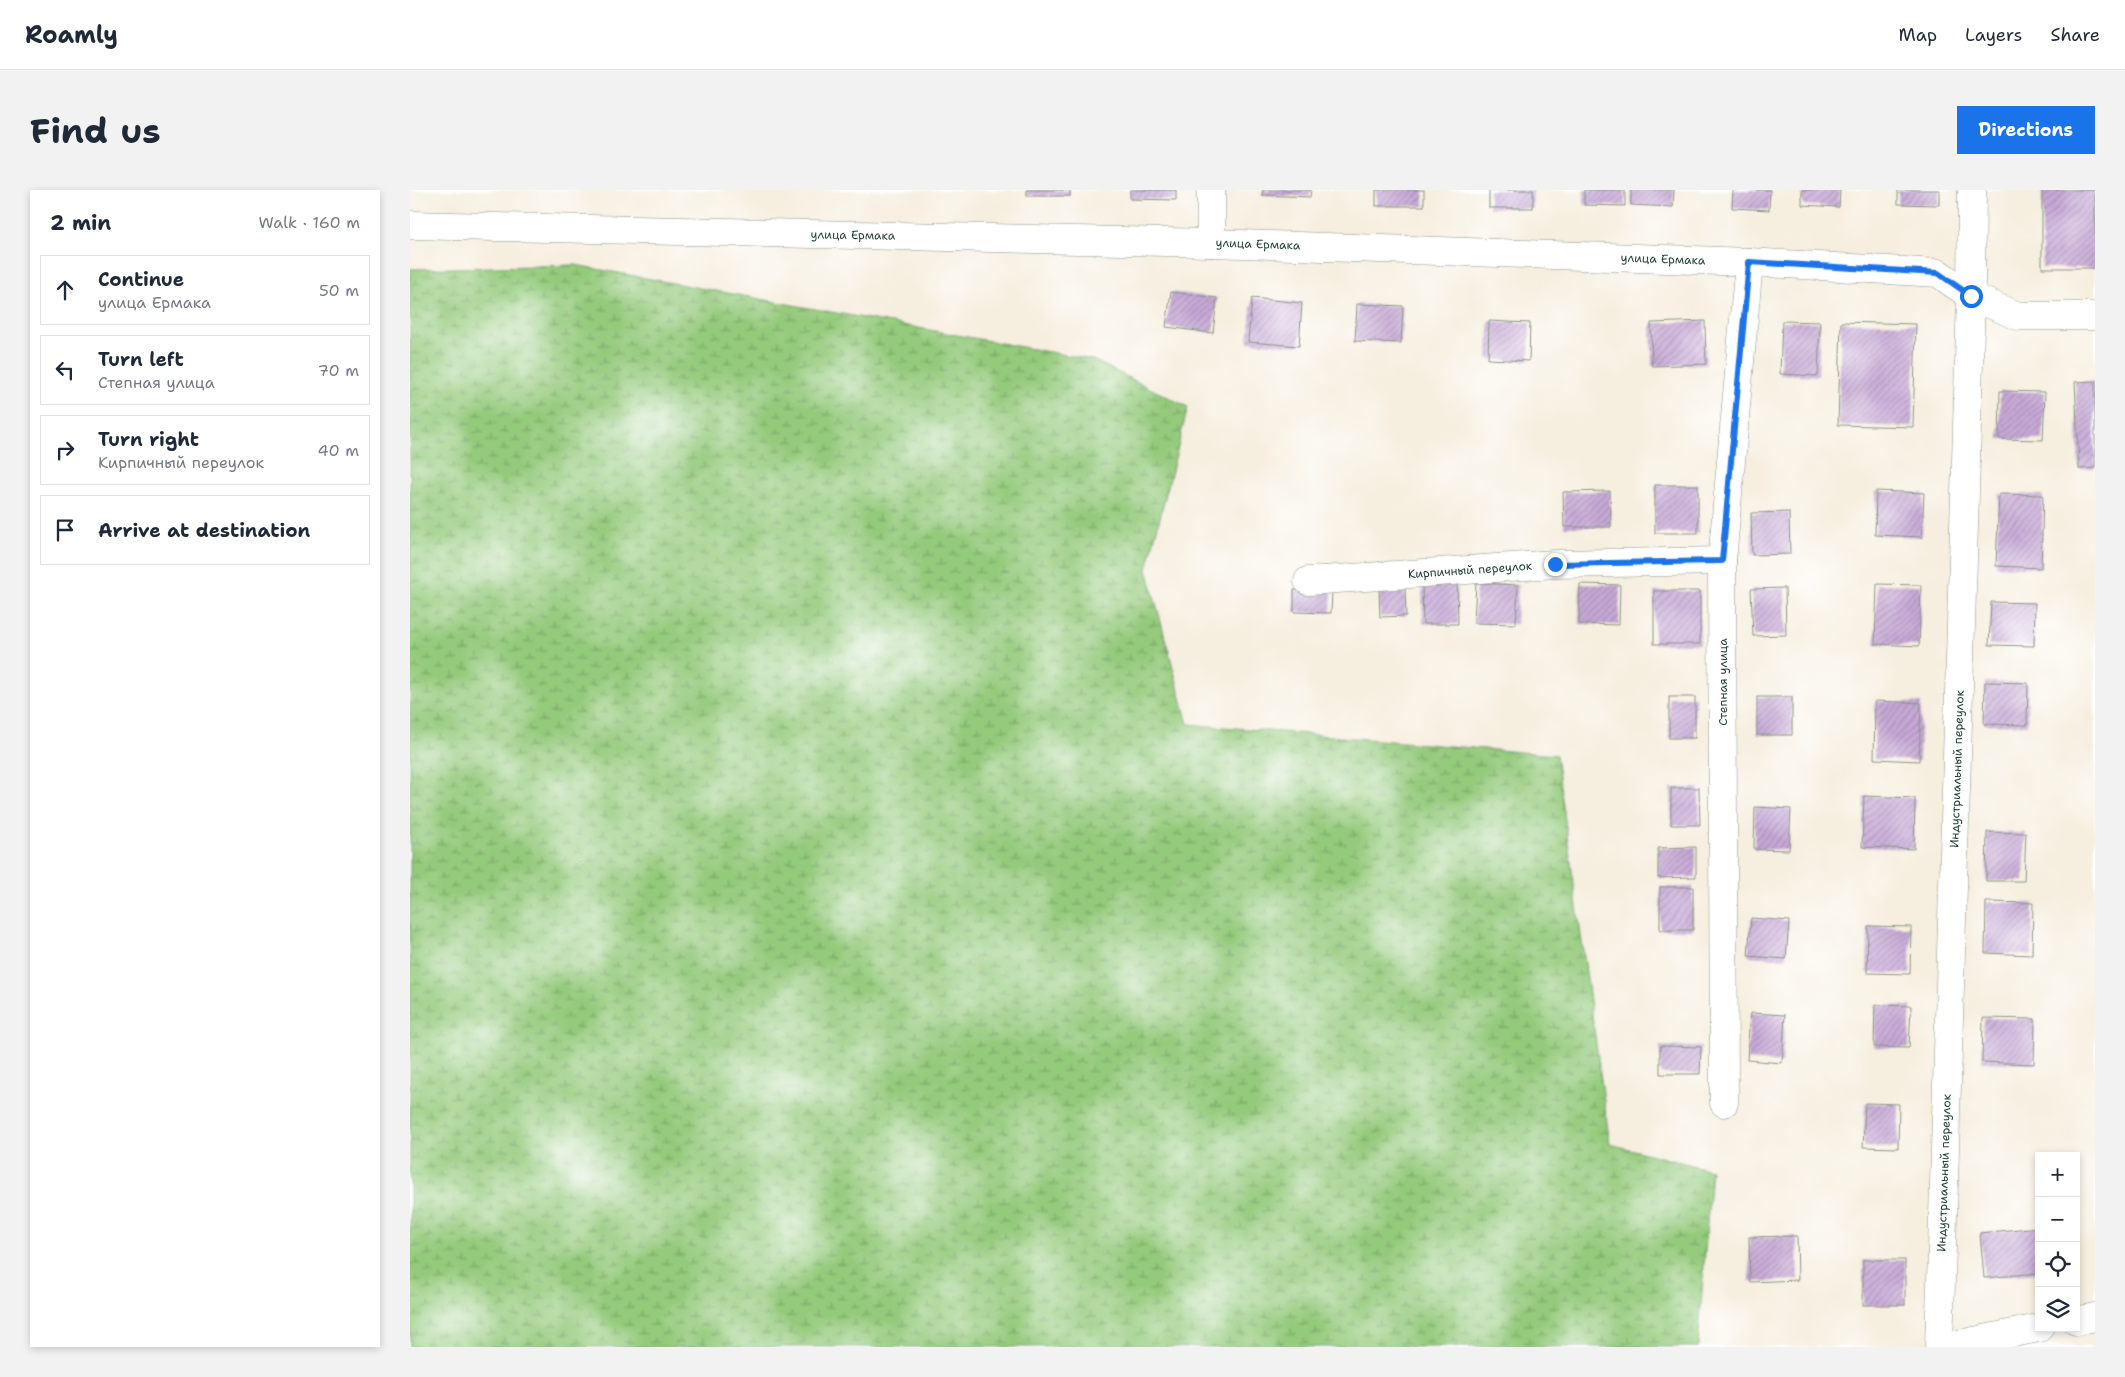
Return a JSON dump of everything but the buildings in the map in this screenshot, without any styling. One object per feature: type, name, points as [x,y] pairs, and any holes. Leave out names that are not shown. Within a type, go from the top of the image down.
[{"type":"street","points":[[1211,190],[1211,243]]},
{"type":"street","name":"Индустриальный переулок","points":[[1939,1347],[1971,296],[1972,190]]},
{"type":"street","name":"улица Ермака","points":[[410,225],[1211,243],[1749,262],[1938,273],[1971,296],[2018,316],[2095,316]]},
{"type":"street","name":"Степная улица","points":[[1724,1103],[1722,561],[1749,262]]},
{"type":"street","name":"Кирпичный переулок","points":[[1308,581],[1555,564],[1722,561]]},
{"type":"street","points":[[2080,1319],[2095,1317]]},
{"type":"street","points":[[1944,1347],[2035,1329]]},
{"type":"green space","points":[[575,265],[1093,360],[1188,407],[1147,569],[1188,724],[1556,755],[1610,1144],[1711,1170],[1698,1347],[410,1347],[410,269]]},
{"type":"route","points":[[1555,564],[1722,561],[1749,262],[1938,273],[1971,296]]}]
